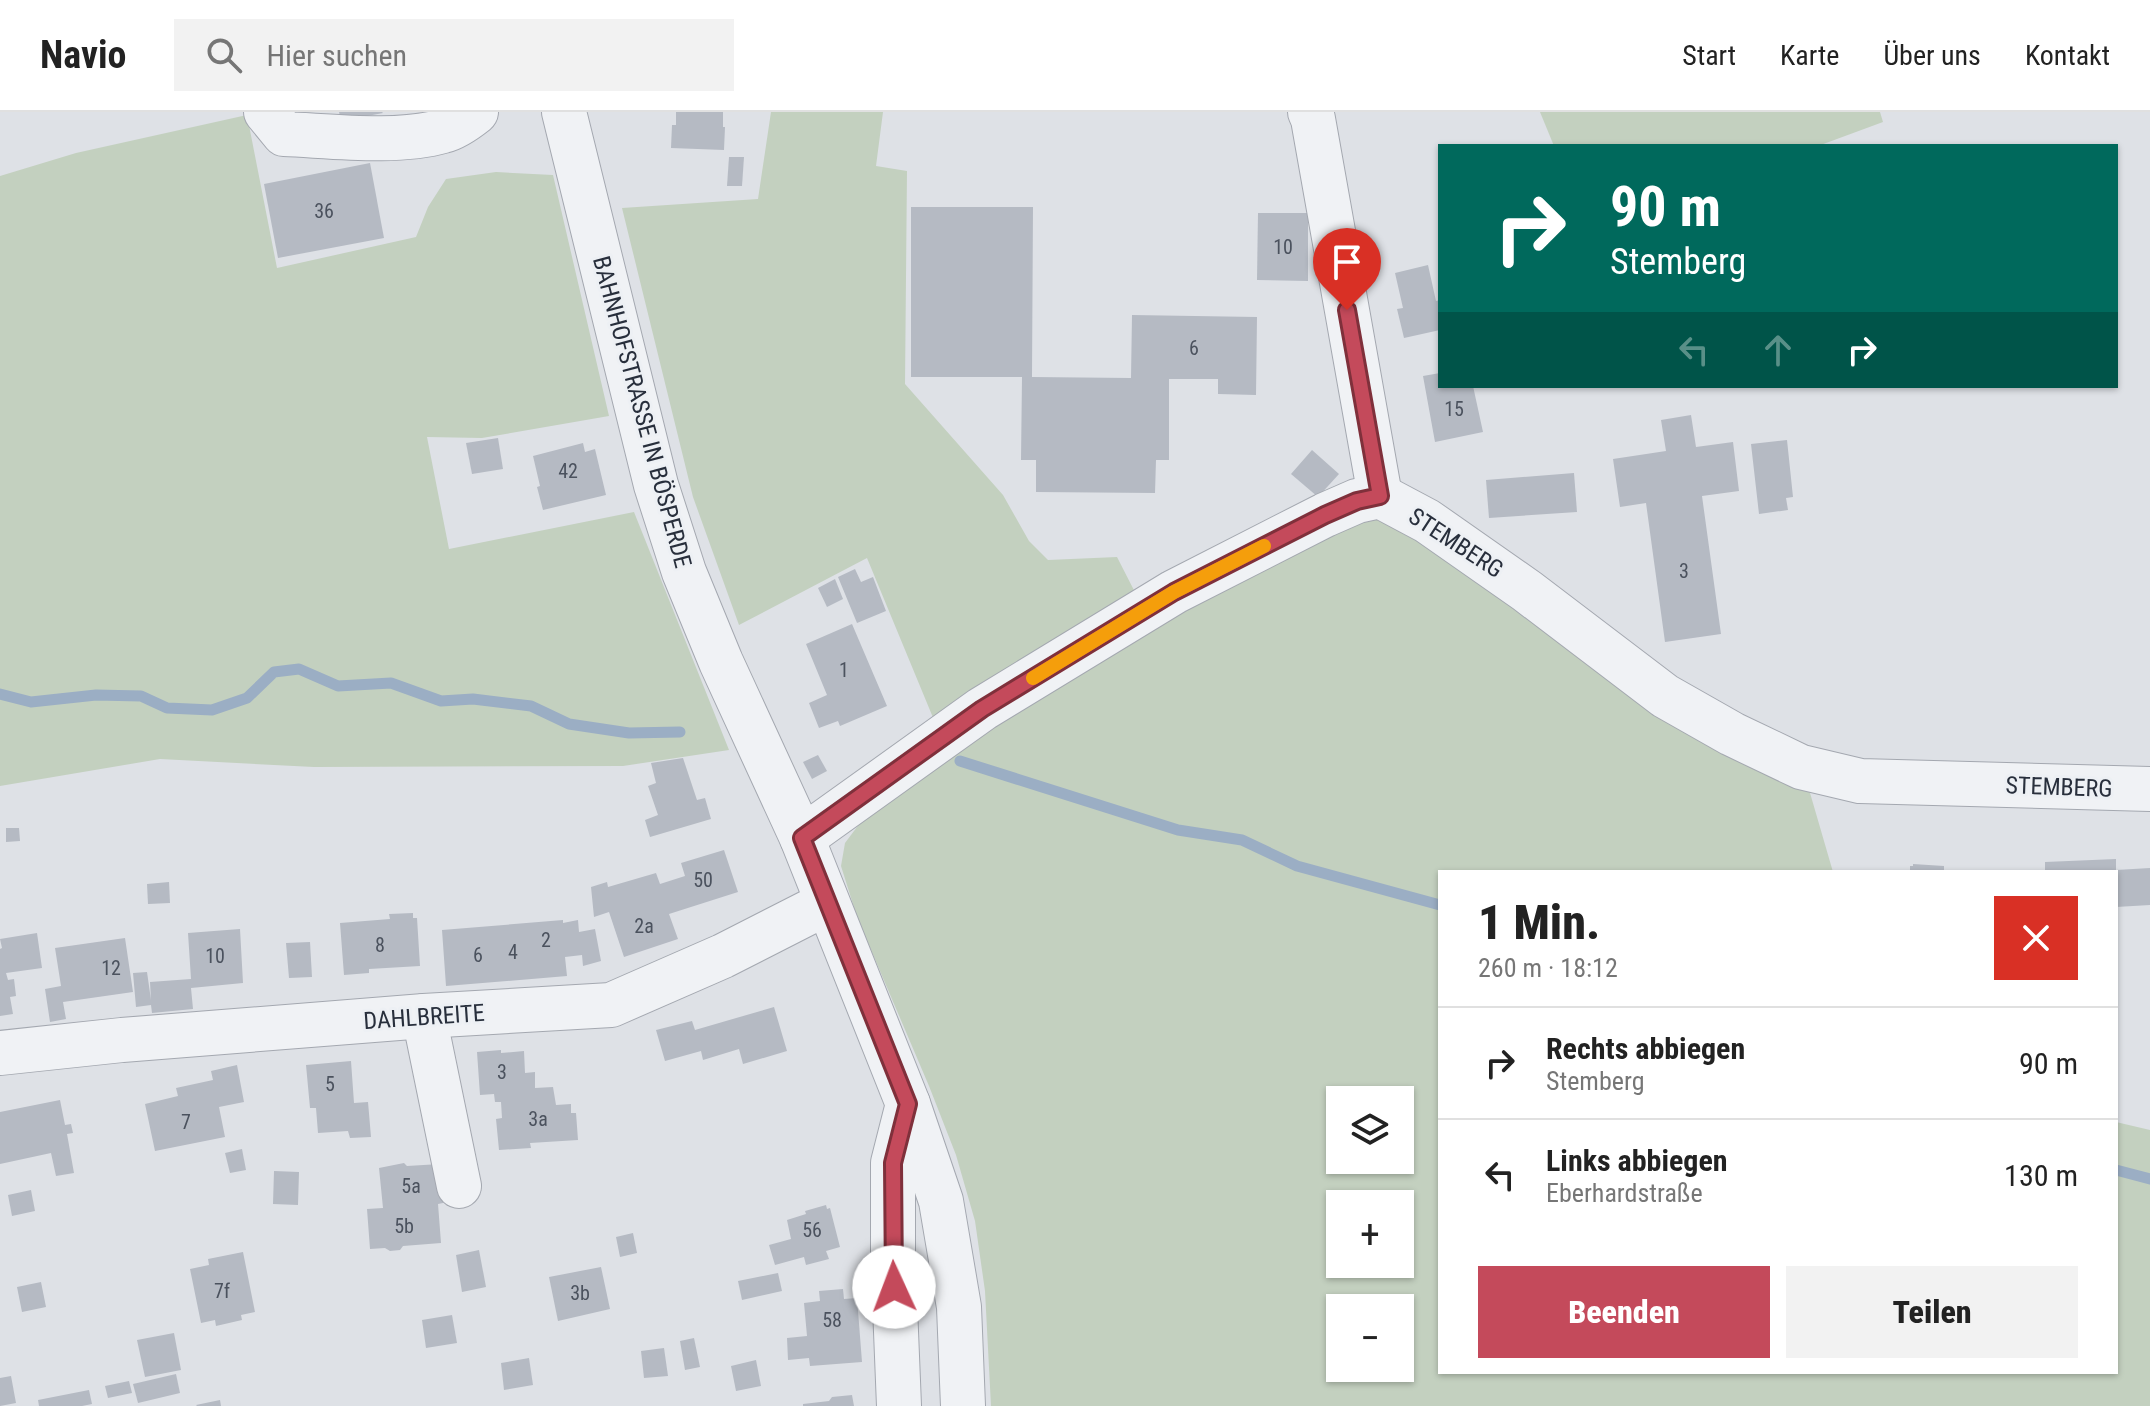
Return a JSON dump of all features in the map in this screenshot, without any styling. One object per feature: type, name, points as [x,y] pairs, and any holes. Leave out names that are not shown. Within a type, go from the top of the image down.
[{"type":"street","points":[[266,112],[284,134],[401,139],[445,131],[476,112]]},
{"type":"street","name":"BAHNHOFSTRASSE IN BÖSPERDE","points":[[564,112],[656,485],[684,572],[721,662],[802,838],[908,1104],[941,1201],[959,1307],[963,1406]]},
{"type":"street","points":[[802,838],[982,709],[1174,592],[1325,515],[1357,501],[1380,496],[1310,112]]},
{"type":"street","name":"STEMBERG","points":[[1380,496],[1427,521],[1527,591],[1665,696],[1732,734],[1801,767],[1860,781],[2150,789]]},
{"type":"street","name":"DAHLBREITE","points":[[0,1053],[424,1016],[611,1005],[723,956],[827,903]]},
{"type":"street","points":[[424,1016],[459,1186]]},
{"type":"street","points":[[899,1406],[893,1163],[908,1104]]},
{"type":"green space","points":[[771,112],[883,112],[876,166],[907,171],[905,384],[1003,495],[1029,541],[1048,560],[1117,557],[1140,602],[934,720],[867,558],[739,625],[693,497],[622,208],[758,199]]},
{"type":"green space","points":[[1540,112],[1880,112],[1883,122],[1823,144],[1553,144]]},
{"type":"green space","points":[[247,115],[277,268],[416,237],[428,207],[446,179],[496,172],[553,175],[609,416],[482,438],[427,437],[449,549],[634,512],[729,750],[623,766],[314,767],[160,759],[0,786],[0,176],[76,153]]},
{"type":"green space","points":[[1391,518],[1808,786],[1832,870],[1438,870],[1438,1374],[2118,1374],[2118,1122],[2150,1130],[2150,1406],[991,1406],[985,1291],[975,1221],[956,1155],[857,917],[841,866],[845,843],[860,823],[950,750],[1334,523]]},
{"type":"building","points":[[339,112],[382,112],[383,113],[341,121]]},
{"type":"building","points":[[676,112],[723,112],[724,150],[671,148]]},
{"type":"building","points":[[729,157],[744,157],[742,186],[727,186]]},
{"type":"building","points":[[370,163],[384,238],[278,258],[264,184]]},
{"type":"building","points":[[911,207],[1033,207],[1032,377],[1131,378],[1132,315],[1257,317],[1256,395],[1218,394],[1218,379],[1169,379],[1169,460],[1156,460],[1155,493],[1036,492],[1036,460],[1021,460],[1022,377],[911,377]]},
{"type":"building","points":[[1258,213],[1308,213],[1308,281],[1257,280]]},
{"type":"building","points":[[1428,265],[1438,300],[1438,330],[1404,338],[1397,309],[1403,308],[1395,273]]},
{"type":"building","points":[[1438,373],[1438,388],[1473,388],[1483,432],[1435,442],[1423,376]]},
{"type":"building","points":[[1691,415],[1696,447],[1733,442],[1739,491],[1702,496],[1721,634],[1665,642],[1646,503],[1620,507],[1613,459],[1666,451],[1661,420]]},
{"type":"building","points":[[498,438],[503,469],[472,474],[466,443]]},
{"type":"building","points":[[1787,440],[1793,497],[1786,498],[1788,510],[1759,514],[1751,444]]},
{"type":"building","points":[[583,443],[585,452],[595,449],[606,495],[543,510],[533,456]]},
{"type":"building","points":[[1312,450],[1339,474],[1318,497],[1291,474]]},
{"type":"building","points":[[1574,473],[1577,512],[1489,518],[1486,480]]},
{"type":"building","points":[[855,569],[861,582],[873,577],[886,611],[857,623],[838,577]]},
{"type":"building","points":[[835,579],[843,599],[827,607],[818,588]]},
{"type":"building","points":[[852,624],[887,706],[840,726],[838,721],[819,728],[809,703],[827,695],[806,644]]},
{"type":"building","points":[[818,755],[827,771],[812,779],[803,762]]},
{"type":"building","points":[[683,758],[697,800],[705,798],[711,819],[650,837],[645,820],[658,815],[648,786],[656,783],[651,763]]},
{"type":"building","points":[[6,828],[19,828],[20,841],[6,842]]},
{"type":"building","points":[[724,850],[738,892],[669,914],[678,939],[624,957],[609,912],[594,917],[591,887],[607,882],[608,887],[656,873],[660,884],[685,876],[681,863]]},
{"type":"building","points":[[2116,859],[2116,870],[2045,870],[2045,862]]},
{"type":"building","points":[[1913,866],[1944,866],[1944,870],[1910,870]]},
{"type":"building","points":[[2150,868],[2150,905],[2118,907],[2116,870]]},
{"type":"building","points":[[169,882],[170,903],[148,904],[147,884]]},
{"type":"building","points":[[413,913],[413,918],[417,918],[420,966],[369,969],[369,973],[344,975],[340,923],[390,919],[389,914]]},
{"type":"building","points":[[563,920],[563,923],[578,920],[579,932],[595,929],[601,961],[583,966],[582,955],[565,957],[567,976],[446,986],[442,930]]},
{"type":"building","points":[[240,929],[243,983],[191,988],[193,1009],[152,1013],[151,1005],[136,1007],[133,973],[147,972],[151,1000],[150,982],[191,979],[188,933]]},
{"type":"building","points":[[37,933],[42,968],[6,973],[8,980],[14,979],[16,996],[10,997],[13,1014],[0,1016],[0,939]]},
{"type":"building","points":[[125,938],[133,992],[63,1002],[66,1019],[50,1022],[45,989],[61,986],[55,948]]},
{"type":"building","points":[[310,942],[312,977],[289,978],[286,943]]},
{"type":"building","points":[[774,1007],[787,1051],[743,1064],[739,1049],[703,1060],[701,1051],[665,1061],[656,1030],[692,1021],[695,1030]]},
{"type":"building","points":[[501,1050],[501,1053],[524,1051],[525,1073],[535,1072],[535,1088],[553,1087],[556,1105],[571,1104],[571,1113],[576,1113],[578,1140],[530,1143],[531,1148],[499,1150],[496,1119],[502,1118],[501,1102],[495,1102],[494,1094],[480,1095],[477,1052]]},
{"type":"building","points":[[351,1061],[354,1103],[368,1102],[371,1137],[350,1138],[348,1131],[318,1133],[316,1108],[310,1108],[306,1065]]},
{"type":"building","points":[[237,1065],[244,1102],[219,1107],[225,1137],[155,1151],[145,1104],[178,1096],[176,1088],[213,1080],[211,1071]]},
{"type":"building","points":[[60,1100],[65,1125],[71,1124],[73,1133],[67,1134],[74,1173],[56,1176],[51,1153],[0,1164],[0,1112]]},
{"type":"building","points":[[242,1149],[246,1170],[230,1173],[225,1153]]},
{"type":"building","points":[[404,1163],[407,1166],[440,1164],[443,1203],[438,1204],[441,1243],[403,1246],[400,1250],[390,1251],[385,1248],[370,1249],[367,1209],[383,1208],[379,1168]]},
{"type":"building","points":[[274,1171],[299,1172],[298,1205],[273,1204]]},
{"type":"building","points":[[31,1190],[35,1211],[12,1216],[8,1195]]},
{"type":"building","points":[[826,1205],[827,1209],[830,1208],[840,1247],[826,1251],[829,1259],[806,1265],[804,1257],[775,1265],[769,1245],[791,1239],[787,1220]]},
{"type":"building","points":[[633,1233],[637,1253],[620,1257],[616,1237]]},
{"type":"building","points":[[479,1250],[486,1287],[462,1292],[456,1255]]},
{"type":"building","points":[[243,1252],[255,1312],[241,1315],[242,1320],[216,1326],[215,1320],[201,1323],[190,1269],[209,1265],[208,1259]]},
{"type":"building","points":[[601,1267],[610,1309],[558,1321],[549,1277]]},
{"type":"building","points":[[778,1273],[782,1291],[742,1300],[738,1281]]},
{"type":"building","points":[[41,1282],[46,1307],[22,1312],[17,1287]]},
{"type":"building","points":[[843,1289],[844,1299],[857,1298],[862,1362],[810,1366],[809,1358],[788,1360],[787,1338],[807,1336],[804,1303],[820,1301],[819,1291]]},
{"type":"building","points":[[452,1315],[457,1343],[426,1348],[422,1320]]},
{"type":"building","points":[[174,1333],[181,1370],[145,1377],[137,1340]]},
{"type":"building","points":[[694,1338],[700,1367],[685,1370],[680,1341]]},
{"type":"building","points":[[664,1348],[668,1376],[644,1378],[641,1351]]},
{"type":"building","points":[[529,1358],[533,1385],[504,1390],[501,1363]]},
{"type":"building","points":[[756,1360],[761,1386],[736,1391],[731,1366]]},
{"type":"building","points":[[176,1374],[180,1393],[138,1403],[133,1384]]},
{"type":"building","points":[[11,1376],[16,1403],[0,1406],[0,1378]]},
{"type":"building","points":[[129,1381],[132,1393],[108,1398],[105,1386]]},
{"type":"building","points":[[89,1390],[92,1404],[39,1406],[38,1400]]},
{"type":"building","points":[[852,1395],[854,1406],[803,1406],[829,1401],[832,1397]]},
{"type":"building","points":[[220,1400],[221,1406],[196,1405]]},
{"type":"waterway","points":[[0,694],[31,702],[96,695],[141,696],[167,708],[212,710],[247,698],[274,672],[299,669],[338,686],[391,683],[441,701],[473,699],[531,706],[569,724],[629,733],[680,732]]},
{"type":"waterway","points":[[960,761],[1178,830],[1242,840],[1297,866],[1438,904]]},
{"type":"waterway","points":[[2118,1171],[2150,1179]]},
{"type":"slow traffic","points":[[1033,678],[1174,592],[1264,546]]},
{"type":"route","points":[[894,1287],[893,1163],[908,1104],[802,838],[982,709],[1174,592],[1325,515],[1357,501],[1380,496],[1347,310]]}]
